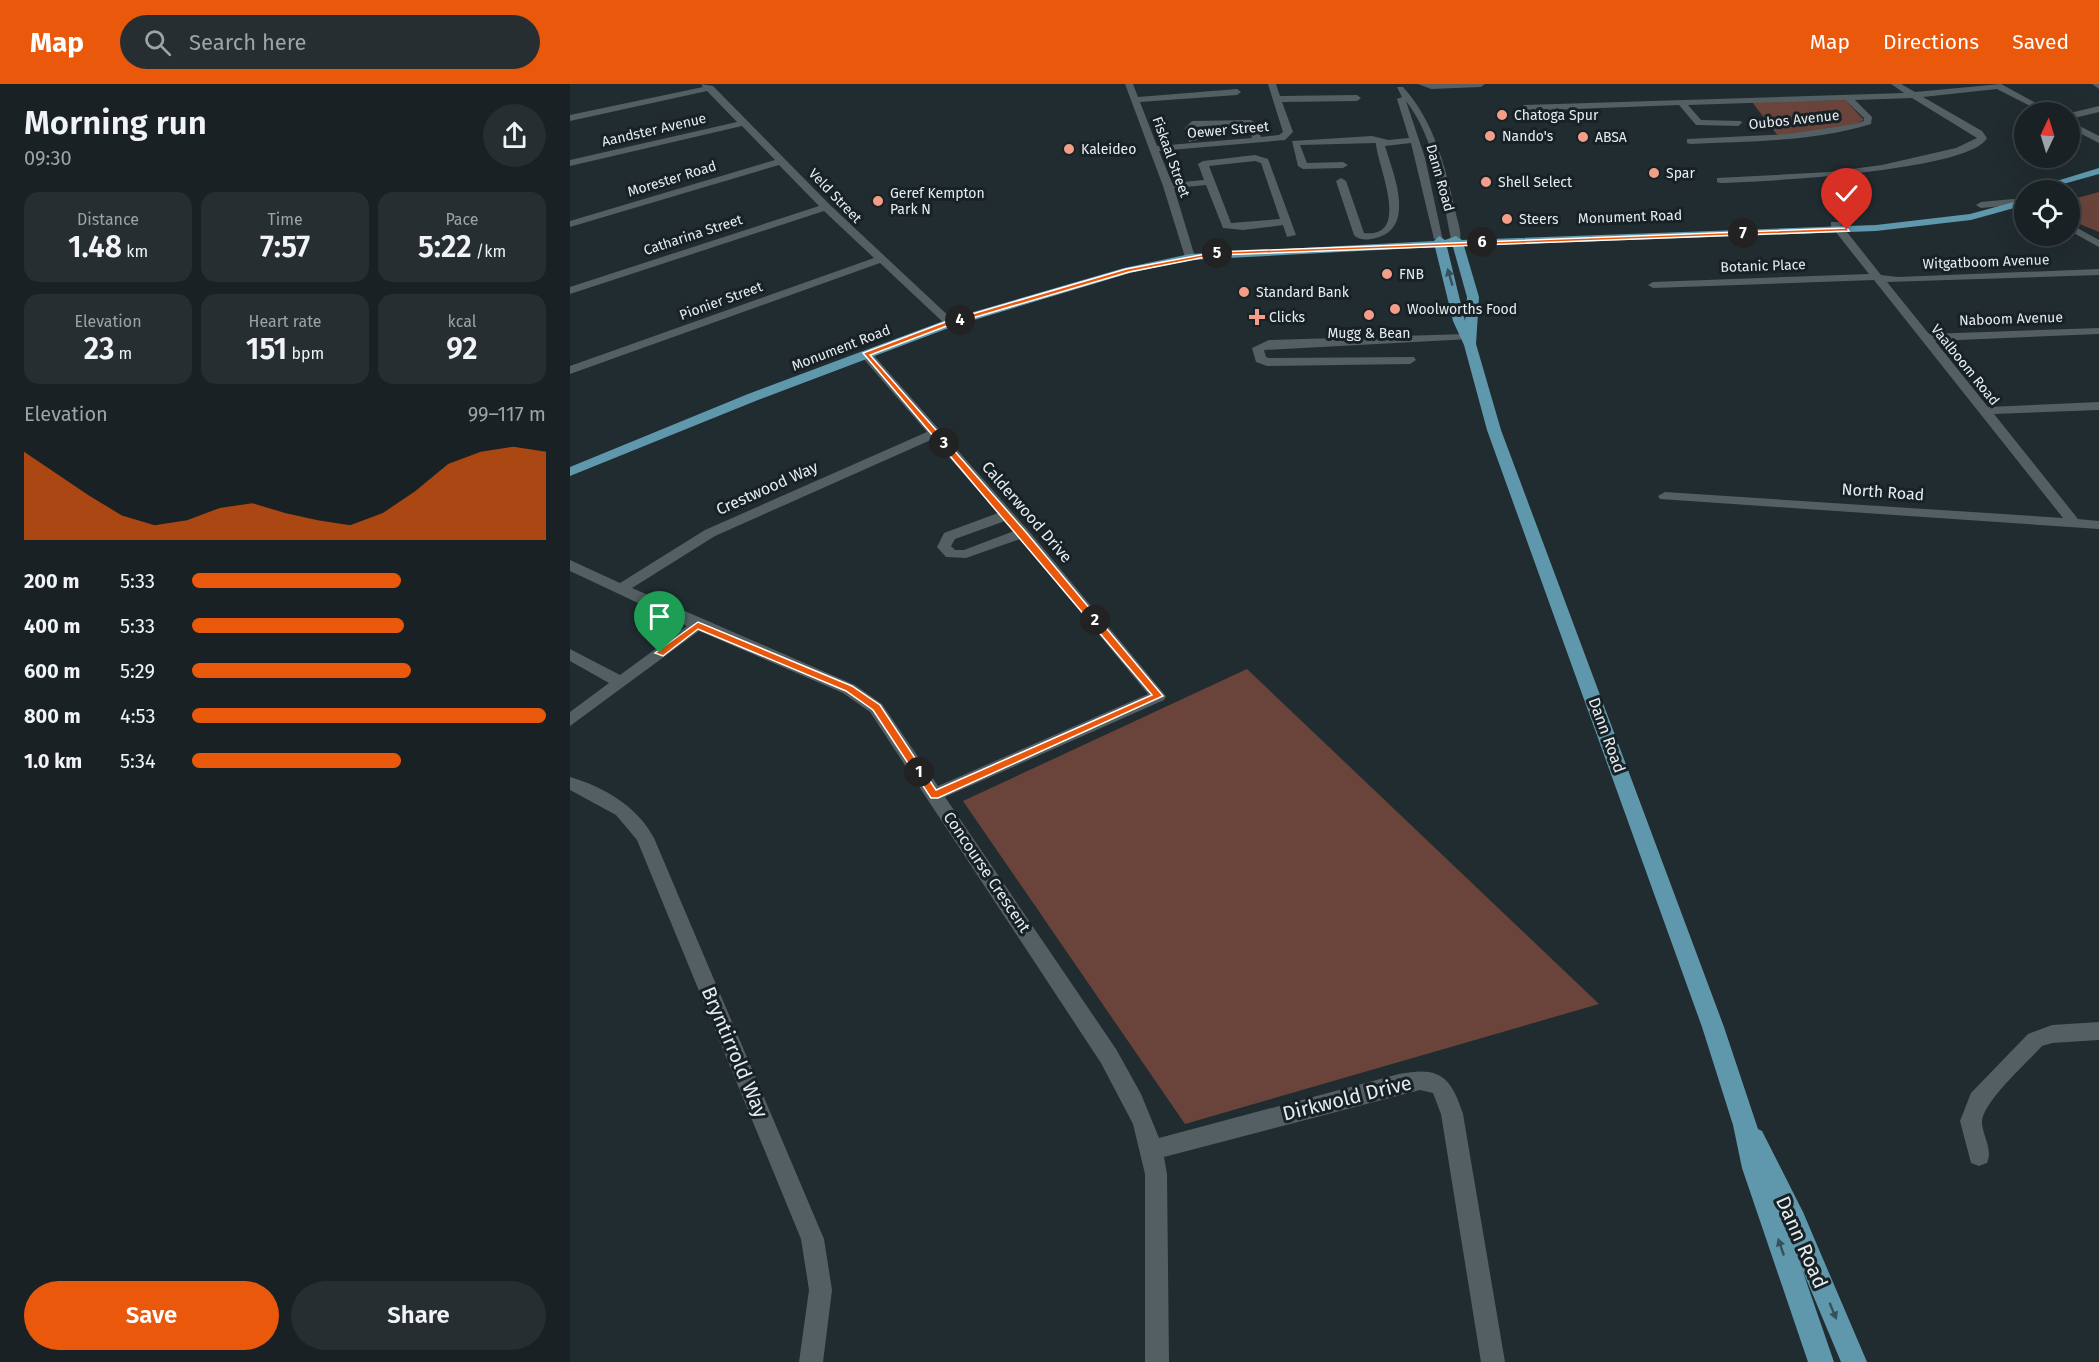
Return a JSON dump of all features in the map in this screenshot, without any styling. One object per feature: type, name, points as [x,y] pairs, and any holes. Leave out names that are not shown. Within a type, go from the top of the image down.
[{"type":"main road","points":[[2067,180],[2099,171]]},
{"type":"main road","points":[[2080,185],[2099,179]]},
{"type":"main road","name":"Monument Road","points":[[1837,227],[2014,202]]},
{"type":"main road","name":"Monument Road","points":[[570,472],[866,354],[950,323],[1191,251],[1922,224],[1971,217],[2014,204]]},
{"type":"main road","points":[[1882,221],[1888,224],[1922,224]]},
{"type":"main road","name":"Dann Road","points":[[1457,241],[1473,297],[1468,341]]},
{"type":"main road","name":"Dann Road","points":[[1440,242],[1468,341],[1516,492],[1667,897],[1745,1125],[1754,1168],[1821,1362]]},
{"type":"main road","name":"Dann Road","points":[[1745,1125],[1794,1221],[1854,1362]]},
{"type":"street","name":"Fiskaal Street","points":[[1129,84],[1191,251]]},
{"type":"street","points":[[1175,84],[1185,108]]},
{"type":"street","name":"Oewer Street","points":[[1152,149],[1258,141],[1287,135],[1272,84]]},
{"type":"street","points":[[1422,84],[1431,86],[1481,84]]},
{"type":"street","points":[[1720,180],[1806,178],[1866,172],[1905,164],[1980,142],[1983,138],[1979,133],[1895,84]]},
{"type":"street","points":[[1524,108],[1914,95],[1997,85],[2029,102]]},
{"type":"street","points":[[570,118],[708,86]]},
{"type":"street","name":"Veld Street","points":[[708,86],[826,207],[950,323]]},
{"type":"street","name":"Dann Road","points":[[1399,86],[1399,94],[1415,140],[1440,242]]},
{"type":"street","name":"Dann Road","points":[[1399,86],[1421,120],[1436,158],[1457,241]]},
{"type":"street","points":[[1134,100],[1236,92]]},
{"type":"street","points":[[1277,99],[1357,98]]},
{"type":"street","name":"Oubos Avenue","points":[[1690,141],[1788,137],[1868,122],[1868,117],[1848,98]]},
{"type":"street","points":[[1683,102],[1699,123],[1738,123]]},
{"type":"street","points":[[2080,114],[2099,109]]},
{"type":"street","points":[[1192,140],[1189,128],[1192,124],[1245,122],[1252,125],[1258,141]]},
{"type":"street","name":"Aandster Avenue","points":[[570,163],[744,123]]},
{"type":"street","points":[[2080,130],[2099,140]]},
{"type":"street","points":[[1343,165],[1303,166],[1295,143],[1372,139],[1415,140]]},
{"type":"street","points":[[1341,182],[1359,235],[1369,237],[1389,230],[1395,218],[1392,188],[1380,144],[1385,141]]},
{"type":"street","points":[[1285,222],[1227,226],[1203,166],[1206,162],[1263,160],[1291,235]]},
{"type":"street","name":"Morester Road","points":[[570,224],[783,161]]},
{"type":"street","points":[[1168,186],[1209,182]]},
{"type":"street","name":"Catharina Street","points":[[570,291],[826,207]]},
{"type":"street","name":"Vaalboom Road","points":[[1837,227],[2073,522]]},
{"type":"street","points":[[2080,233],[2099,243]]},
{"type":"street","name":"Pionier Street","points":[[570,370],[882,259]]},
{"type":"street","name":"Witgatboom Avenue","points":[[1875,277],[1898,280],[2099,272]]},
{"type":"street","name":"Botanic Place","points":[[1653,285],[1875,277]]},
{"type":"street","name":"Naboom Avenue","points":[[1924,338],[2099,330]]},
{"type":"street","points":[[1410,360],[1267,362],[1260,359],[1258,348],[1269,344],[1468,341]]},
{"type":"street","name":"Calderwood Drive","points":[[866,354],[1023,533],[1158,696],[934,795]]},
{"type":"street","points":[[1982,411],[2099,406]]},
{"type":"street","name":"Crestwood Way","points":[[620,589],[710,533],[935,434]]},
{"type":"street","name":"North Road","points":[[1665,496],[2099,525]]},
{"type":"street","points":[[1007,515],[949,536],[944,547],[951,554],[966,554],[1023,533]]},
{"type":"street","name":"Concourse Crescent","points":[[570,565],[698,625],[834,682],[863,697],[876,708],[1006,899],[1136,1103],[1153,1150],[1157,1362]]},
{"type":"street","points":[[570,720],[698,625]]},
{"type":"street","points":[[570,654],[621,682]]},
{"type":"street","name":"Bryntirrold Way","points":[[570,783],[624,810],[636,822],[645,838],[806,1220],[818,1250],[822,1280],[820,1316],[811,1362]]},
{"type":"street","points":[[1979,1156],[1971,1121],[1978,1100],[2036,1040],[2052,1034],[2099,1031]]},
{"type":"street","name":"Dirkwold Drive","points":[[1153,1150],[1398,1084],[1430,1079],[1439,1084],[1449,1100],[1452,1114],[1493,1362]]},
{"type":"shaded area","points":[[1845,100],[1864,120],[1855,124],[1778,136],[1752,102]]},
{"type":"shaded area","points":[[2099,192],[2099,232],[2080,224],[2080,197]]},
{"type":"shaded area","points":[[1247,669],[1599,1004],[1185,1124],[963,801]]},
{"type":"place","name":"Chatoga Spur","points":[[1502,115]]},
{"type":"place","name":"Nando's","points":[[1490,136]]},
{"type":"place","name":"ABSA","points":[[1583,137]]},
{"type":"place","name":"Kaleideo","points":[[1069,149]]},
{"type":"place","name":"Spar","points":[[1654,173]]},
{"type":"place","name":"Shell Select","points":[[1486,182]]},
{"type":"place","name":"Geref Kempton Park N","points":[[878,201]]},
{"type":"place","name":"Steers","points":[[1507,219]]},
{"type":"place","name":"FNB","points":[[1387,274]]},
{"type":"place","name":"Standard Bank","points":[[1244,292]]},
{"type":"place","name":"Woolworths Food","points":[[1395,309]]},
{"type":"place","name":"Mugg & Bean","points":[[1369,315]]},
{"type":"place","name":"Clicks","points":[[1257,317]]},
{"type":"route","points":[[660,653],[698,625],[849,689],[876,708],[934,795],[1158,696],[1023,533],[866,354],[950,323],[1128,270],[1147,268],[1190,257],[1458,243],[1847,230]]}]
